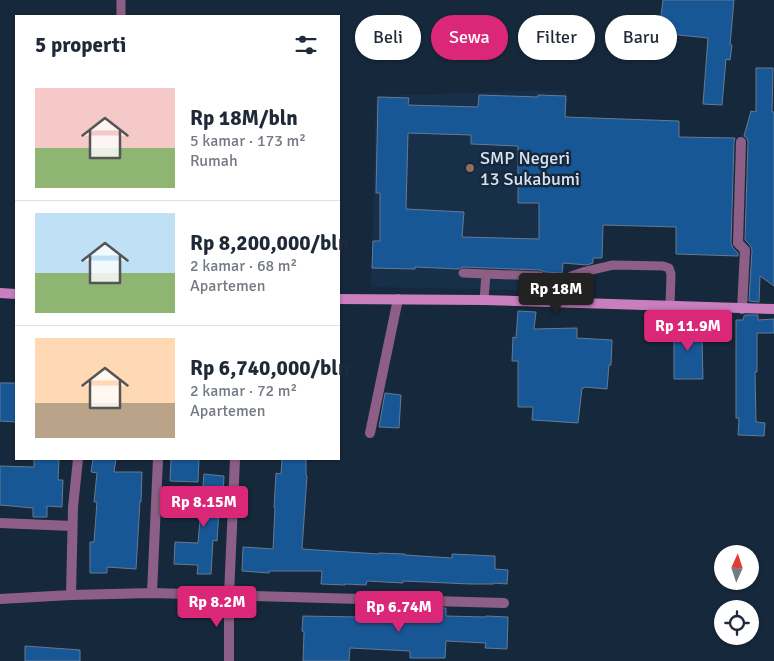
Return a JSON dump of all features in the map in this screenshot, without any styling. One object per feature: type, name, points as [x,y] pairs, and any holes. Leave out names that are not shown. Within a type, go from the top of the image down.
[{"type":"main road","points":[[0,293],[15,294]]},
{"type":"main road","points":[[340,299],[569,302],[774,310]]},
{"type":"street","points":[[741,142],[738,243],[745,250],[742,309]]},
{"type":"street","points":[[370,433],[398,299]]},
{"type":"street","points":[[71,595],[72,526],[78,460]]},
{"type":"street","points":[[152,593],[158,460]]},
{"type":"street","points":[[229,661],[229,595],[235,460]]},
{"type":"street","points":[[0,523],[72,526]]},
{"type":"street","points":[[0,599],[152,593],[504,603]]},
{"type":"lane","points":[[121,0],[121,15]]},
{"type":"lane","points":[[569,302],[571,276],[613,265],[663,266],[669,268],[671,274],[670,306]]},
{"type":"lane","points":[[463,273],[540,276],[544,280],[543,302]]},
{"type":"lane","points":[[484,300],[486,274]]},
{"type":"shaded area","name":"SMP Negeri 13 Sukabumi","points":[[567,91],[564,291],[371,287],[376,96]]},
{"type":"building","points":[[663,0],[734,0],[730,45],[732,45],[730,60],[726,59],[722,105],[703,104],[708,38],[677,35],[677,15],[661,15]]},
{"type":"building","points":[[756,68],[773,68],[772,112],[774,112],[774,286],[760,276],[759,302],[749,301],[752,250],[745,240],[748,142],[744,136],[751,111],[756,112]]},
{"type":"building","points":[[479,95],[566,96],[565,117],[679,121],[679,137],[735,138],[731,243],[738,256],[676,254],[676,227],[603,225],[602,258],[593,258],[593,263],[587,265],[563,263],[562,273],[540,270],[463,267],[458,269],[372,268],[373,241],[380,241],[380,193],[376,193],[378,97],[409,98],[408,105],[478,107]],"holes":[[[408,133],[471,135],[471,144],[518,146],[518,203],[539,203],[539,239],[462,237],[464,212],[406,209]]]},
{"type":"building","points":[[518,311],[536,312],[534,329],[577,328],[577,338],[612,340],[611,365],[609,365],[607,389],[582,388],[578,423],[532,420],[533,407],[518,407],[518,361],[512,361],[513,337],[516,338]]},
{"type":"building","points":[[745,315],[758,315],[758,320],[774,319],[774,333],[757,333],[757,372],[755,372],[756,422],[765,423],[764,436],[738,435],[739,418],[736,418],[736,320],[743,320]]},
{"type":"building","points":[[675,321],[697,321],[697,338],[702,338],[703,379],[674,379]]},
{"type":"building","points":[[0,383],[15,383],[15,422],[0,421]]},
{"type":"building","points":[[385,393],[401,395],[399,428],[379,427]]},
{"type":"building","points":[[34,460],[59,460],[58,480],[63,480],[62,507],[47,506],[47,517],[33,517],[33,508],[0,505],[0,466],[34,467]]},
{"type":"building","points":[[93,460],[116,460],[114,472],[142,472],[136,569],[107,567],[107,573],[90,573],[90,542],[94,542],[97,502],[94,502],[97,473],[91,472]]},
{"type":"building","points":[[171,460],[199,460],[198,482],[170,481]]},
{"type":"building","points":[[282,460],[306,460],[307,476],[302,549],[452,558],[452,554],[495,556],[495,569],[508,570],[507,584],[367,581],[366,585],[321,584],[322,571],[269,571],[269,573],[242,571],[243,547],[273,549],[276,473],[281,474]]},
{"type":"building","points":[[204,474],[224,476],[223,496],[220,496],[217,541],[213,540],[211,574],[197,574],[198,565],[174,564],[175,542],[198,543]]},
{"type":"building","points":[[405,608],[446,608],[446,616],[508,617],[507,649],[485,648],[486,643],[446,641],[445,658],[410,658],[410,651],[350,648],[349,661],[303,661],[303,616],[357,617],[357,612],[405,614]]},
{"type":"building","points":[[25,646],[80,650],[80,661],[25,661]]},
{"type":"place","name":"SMP Negeri 13 Sukabumi","points":[[470,168]]}]
